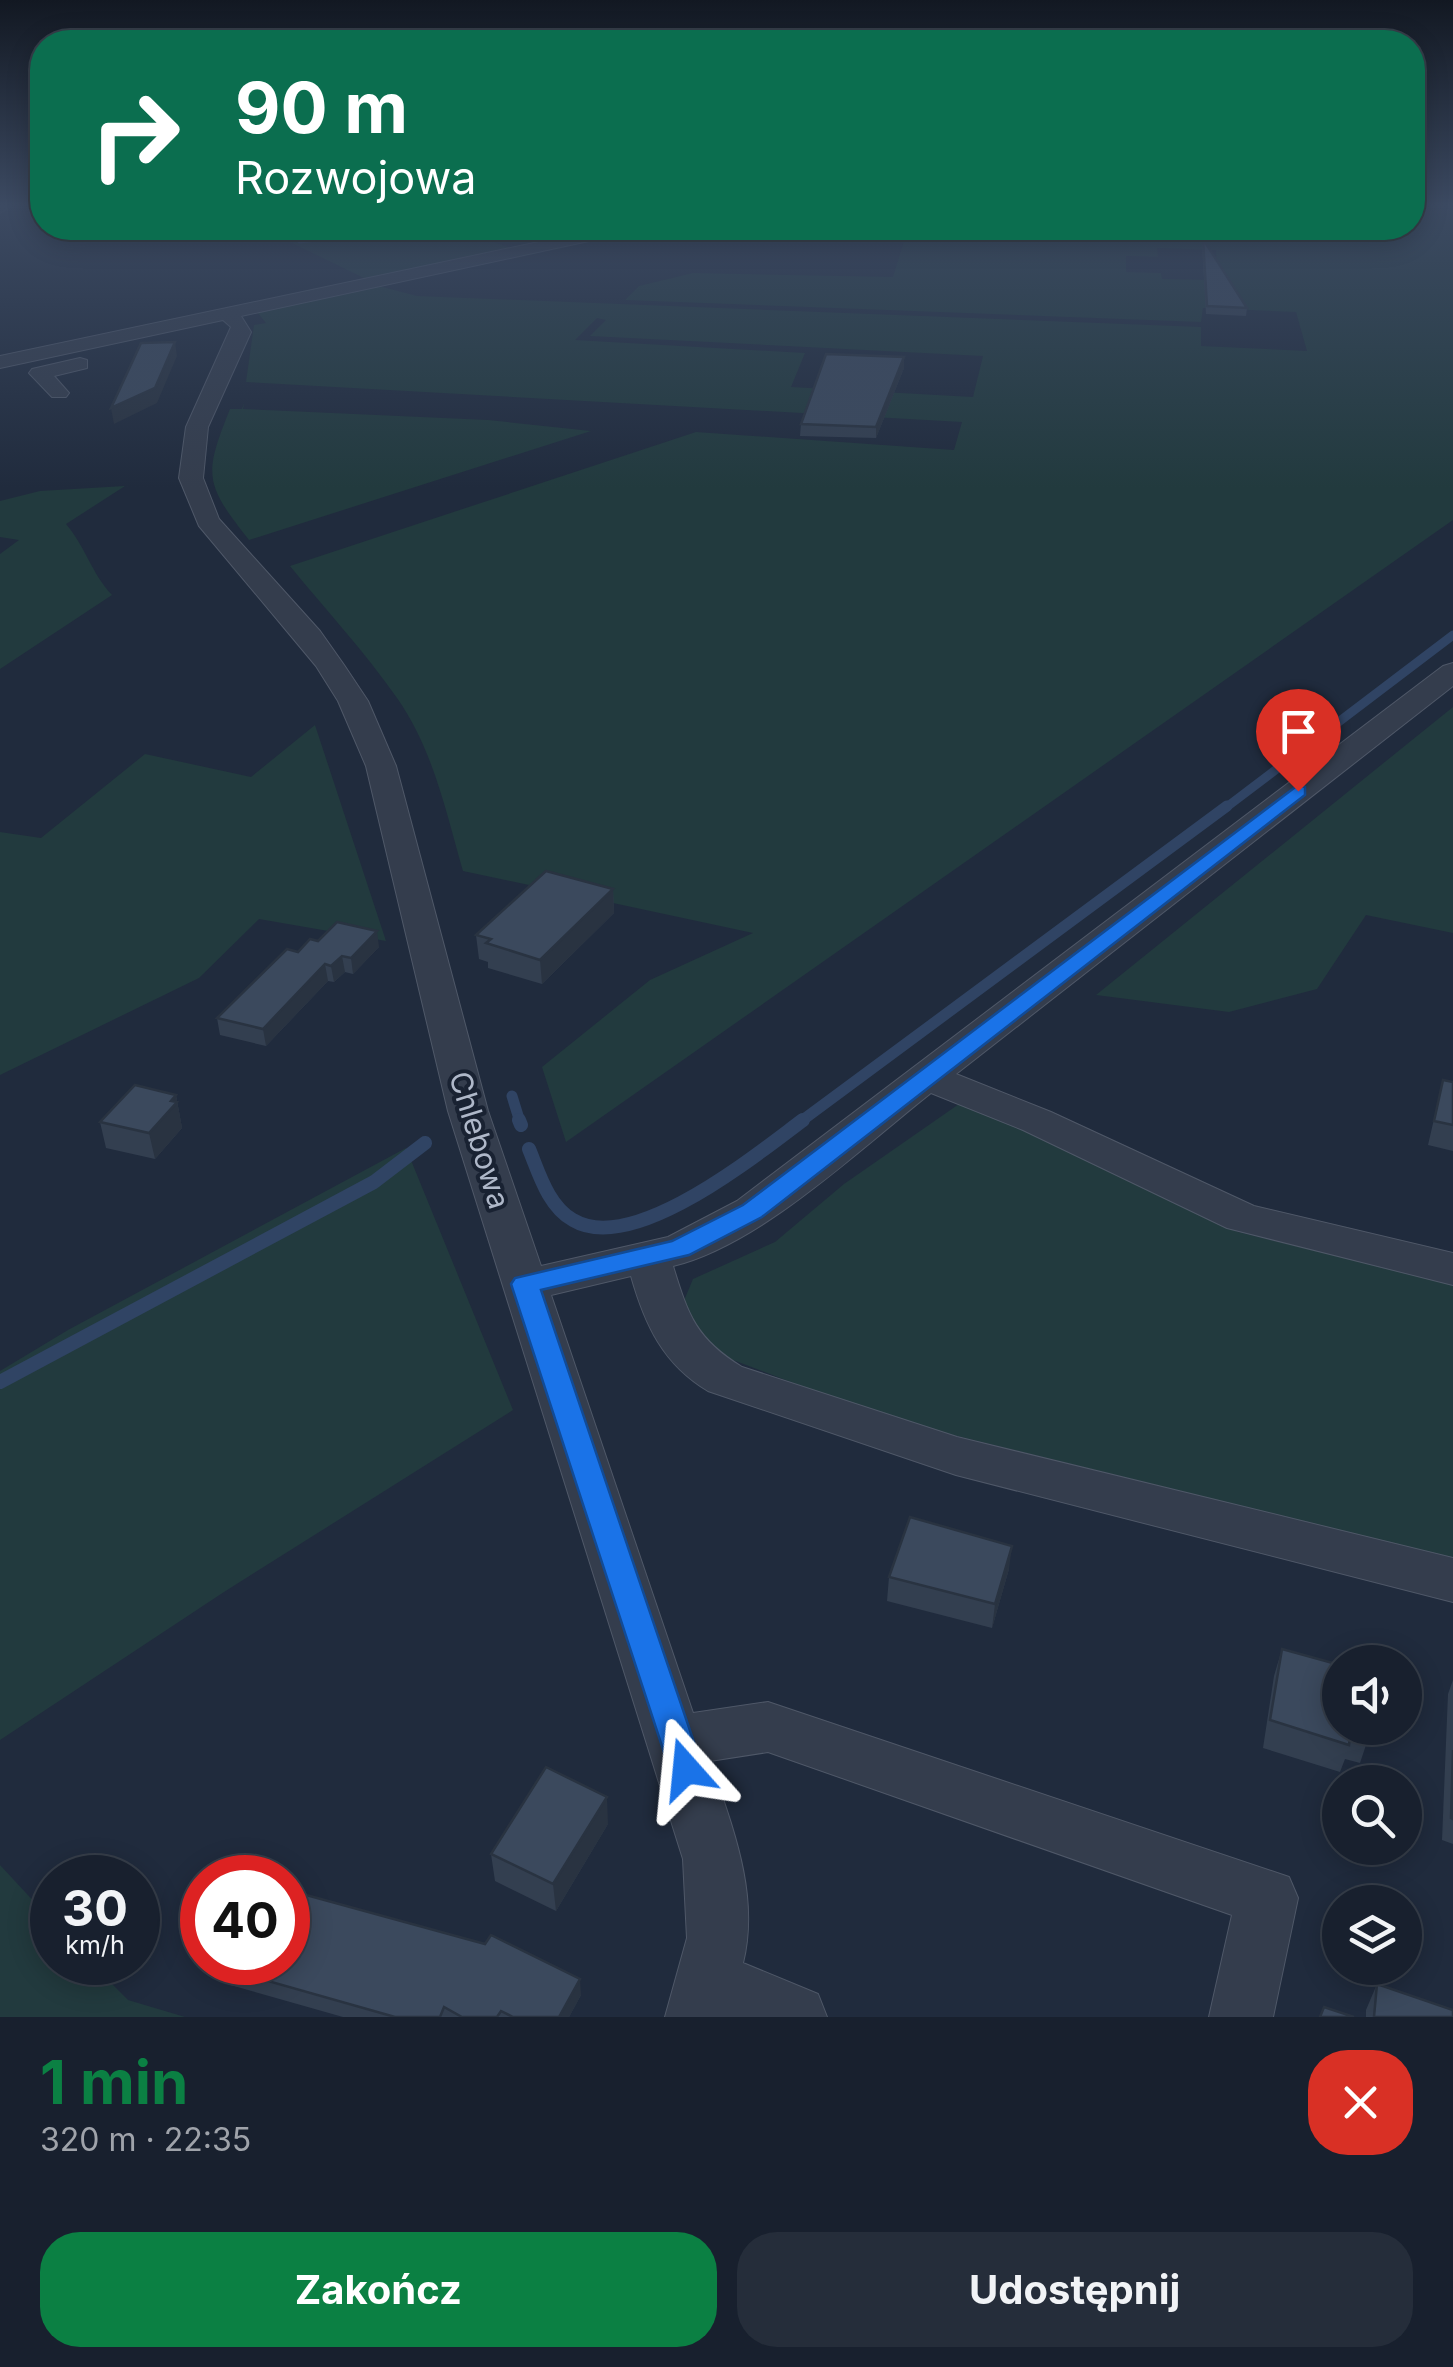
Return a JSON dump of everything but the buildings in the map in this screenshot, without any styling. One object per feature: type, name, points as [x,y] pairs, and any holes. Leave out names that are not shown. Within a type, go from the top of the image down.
[{"type":"street","points":[[59,393],[39,373],[347,300]]},
{"type":"street","points":[[0,362],[223,332]]},
{"type":"street","name":"Chlebowa","points":[[223,332],[196,427],[191,478],[208,521],[310,636],[353,701],[393,800],[468,1111],[714,1860],[718,1938],[703,1999]]},
{"type":"street","points":[[525,1284],[680,1249],[752,1211],[1453,672]]},
{"type":"street","points":[[927,1077],[1037,1120],[1242,1218],[1453,1269]]},
{"type":"street","points":[[648,1256],[677,1341],[701,1366],[725,1378],[956,1456],[1453,1580]]},
{"type":"street","points":[[676,1741],[768,1728],[1267,1898],[1241,2017]]},
{"type":"street","points":[[703,1999],[796,2017]]},
{"type":"green space","points":[[309,300],[521,300],[1201,327],[1201,346],[1307,351],[1296,312],[1203,308],[1201,322],[628,300],[1453,300],[1453,520],[566,1142],[542,1067],[650,980],[753,933],[463,871],[437,782],[409,718],[372,664],[290,566],[696,432],[954,450],[962,422],[246,382],[254,325],[266,323],[257,312]],"holes":[[[597,318],[606,320],[590,336],[983,356],[973,397],[791,387],[805,353],[575,340]]]},
{"type":"green space","points":[[244,403],[243,409],[488,420],[591,431],[249,540],[224,505],[213,479],[215,450],[230,409],[242,409]]},
{"type":"green space","points":[[125,486],[66,524],[112,595],[0,669],[0,554],[19,540],[0,537],[0,501],[40,491]]},
{"type":"green space","points":[[1453,707],[1453,933],[1366,915],[1317,989],[1229,1012],[1096,995]]},
{"type":"green space","points":[[315,725],[386,941],[259,919],[199,978],[0,1075],[0,832],[41,838],[145,754],[251,777]]},
{"type":"green space","points":[[959,1104],[1080,1153],[1238,1232],[1453,1284],[1453,1558],[888,1419],[704,1349],[683,1303],[693,1279],[775,1242],[844,1184]]},
{"type":"green space","points":[[406,1148],[513,1410],[224,1592],[0,1740],[0,1371],[68,1330]]},
{"type":"green space","points":[[0,1865],[30,1897],[30,1985],[113,1985],[128,2000],[185,2017],[0,2017]]},
{"type":"waterway","points":[[1224,809],[1453,635]]},
{"type":"waterway","points":[[800,1122],[1227,806]]},
{"type":"waterway","points":[[512,1096],[520,1122]]},
{"type":"waterway","points":[[519,1120],[521,1125]]},
{"type":"waterway","points":[[529,1149],[545,1188],[564,1214],[598,1227],[628,1224],[693,1196],[803,1120]]},
{"type":"waterway","points":[[0,1382],[374,1182],[425,1143]]},
{"type":"route","points":[[686,1769],[525,1284],[680,1249],[752,1211],[1298,791]]}]
